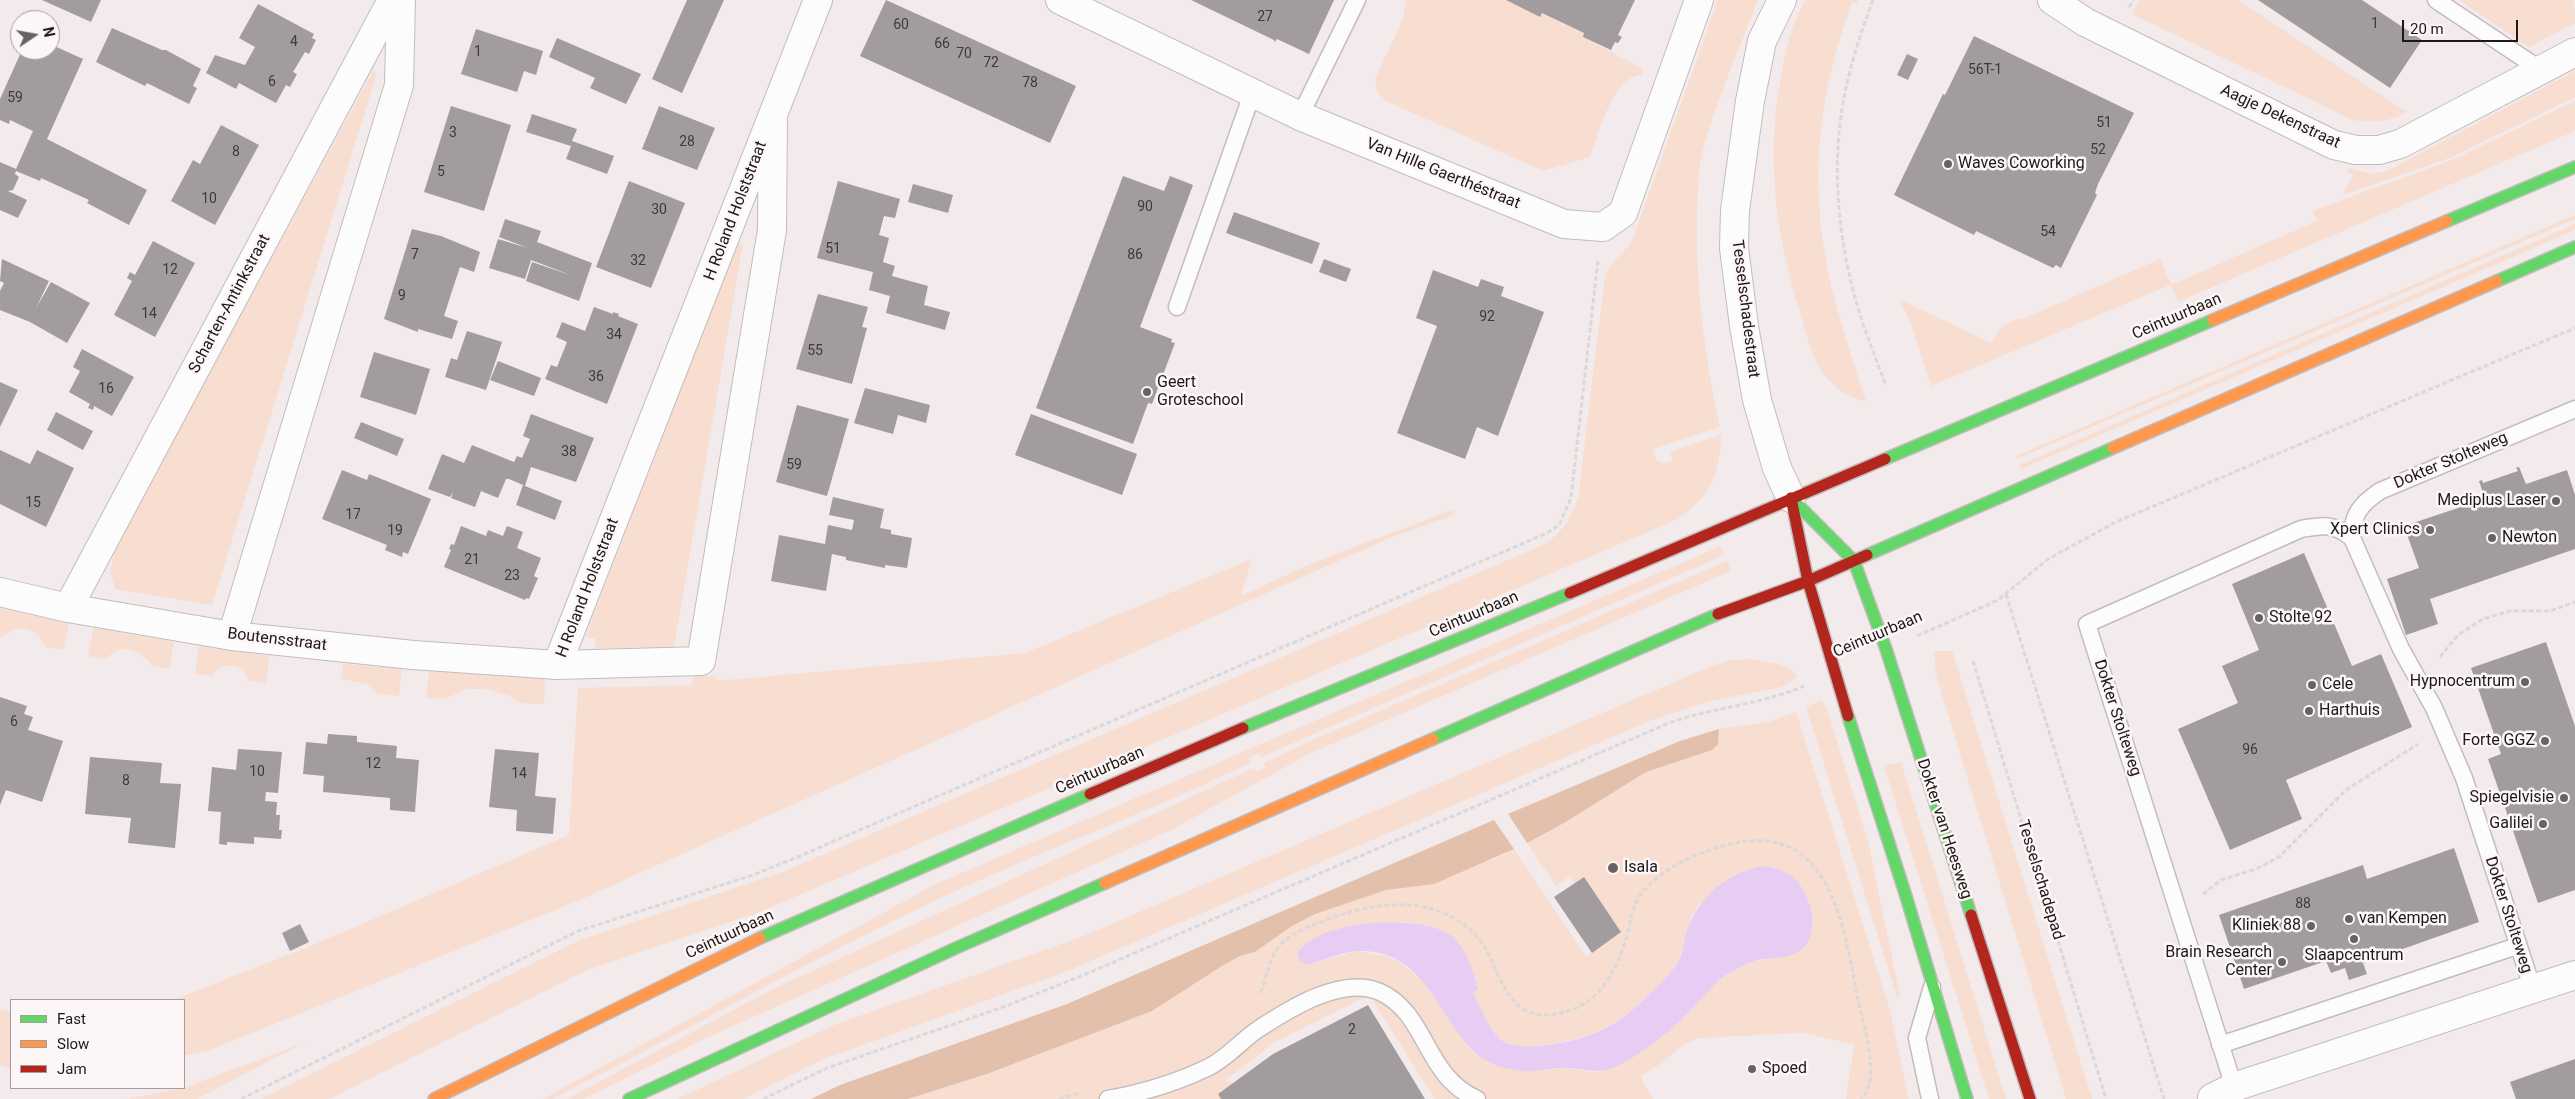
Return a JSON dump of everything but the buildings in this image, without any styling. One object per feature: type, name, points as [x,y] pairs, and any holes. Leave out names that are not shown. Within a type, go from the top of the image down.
[{"type":"main road","name":"Ceintuurbaan","points":[[434,1099],[744,944],[1162,762],[1733,525],[1791,498],[2575,167]]},
{"type":"main road","points":[[629,1099],[956,948],[1737,606],[1808,581],[2575,247]]},
{"type":"main road","points":[[1791,498],[1854,561]]},
{"type":"main road","points":[[1791,498],[1808,581],[1834,672],[1967,1099]]},
{"type":"main road","name":"Dokter van Heesweg","points":[[1854,561],[1886,649],[2030,1099]]},
{"type":"street","name":"Scharten-Antinkstraat","points":[[68,608],[392,0]]},
{"type":"street","points":[[232,636],[399,85],[402,0]]},
{"type":"street","name":"H Roland Holststraat","points":[[773,117],[772,230],[701,661],[558,665],[818,0]]},
{"type":"street","name":"Van Hille Gaerthéstraat","points":[[1060,0],[1300,116],[1564,224],[1603,228]]},
{"type":"street","points":[[1603,228],[1623,213],[1700,0]]},
{"type":"street","name":"Tesselschadestraat","points":[[1782,0],[1762,41],[1750,101],[1735,210],[1734,248],[1744,326],[1757,400],[1776,468],[1791,498]]},
{"type":"street","name":"Aagje Dekenstraat","points":[[2052,0],[2085,22],[2334,145],[2356,150],[2379,150],[2400,144],[2575,52]]},
{"type":"street","name":"Boutensstraat","points":[[0,592],[68,608],[232,636],[413,655],[558,665]]},
{"type":"street","name":"Dokter Stolteweg","points":[[2223,1093],[2575,975]]},
{"type":"lane","points":[[1300,116],[1358,0]]},
{"type":"lane","points":[[2436,0],[2541,70]]},
{"type":"lane","points":[[1177,307],[1252,94]]},
{"type":"lane","name":"Dokter Stolteweg","points":[[2533,990],[2464,778],[2434,708],[2401,649],[2352,538],[2355,514],[2365,501],[2380,491],[2575,409]]},
{"type":"lane","name":"Dokter Stolteweg","points":[[2223,1093],[2220,1045],[2087,624],[2301,529],[2317,526],[2336,527],[2352,538]]},
{"type":"lane","points":[[2220,1045],[2518,946]]},
{"type":"lane","points":[[1930,1099],[1917,1038],[1932,985]]},
{"type":"lane","points":[[1108,1099],[1152,1090],[1210,1066],[1257,1030],[1308,1000],[1332,991],[1354,987],[1370,988],[1394,1000],[1411,1020],[1451,1083],[1477,1099]]},
{"type":"path","points":[[1873,0],[1863,28],[1844,98],[1838,159],[1840,221],[1852,287],[1886,386]]},
{"type":"path","points":[[241,1099],[578,931],[753,874],[795,858],[1546,534],[1559,525],[1571,498],[1603,228]]},
{"type":"path","name":"Ceintuurbaan","points":[[1886,649],[1965,615],[2006,594],[2048,559],[2116,522],[2575,328]]},
{"type":"path","points":[[2006,594],[2164,1099]]},
{"type":"path","points":[[2180,914],[2221,880],[2256,869],[2279,857],[2346,790],[2417,746],[2427,732],[2434,708],[2434,682],[2440,657],[2458,635],[2483,619],[2510,610],[2550,611],[2575,602]]},
{"type":"path","name":"Tesselschadepad","points":[[1973,661],[2106,1099]]},
{"type":"path","name":"Ceintuurbaan","points":[[763,1099],[835,1065],[1006,1006],[1086,974],[1669,723],[1703,712],[1769,700],[1834,672]]},
{"type":"path","points":[[1260,998],[1274,954],[1289,937],[1320,922],[1361,908],[1397,904],[1435,909],[1450,916],[1472,931],[1488,950],[1512,997],[1524,1010],[1544,1015],[1574,1009],[1593,998],[1611,975],[1623,947],[1635,904],[1642,891],[1658,876],[1712,849],[1733,843],[1767,841],[1796,851],[1808,859],[1829,886],[1836,902],[1871,1069],[1869,1088],[1861,1099]]},
{"type":"path","points":[[1059,1099],[1082,1092]]},
{"type":"shaded area","points":[[1406,0],[1506,0],[1540,16],[1542,13],[1562,23],[1562,27],[1564,24],[1584,33],[1583,37],[1643,69],[1641,75],[1631,78],[1622,85],[1615,96],[1602,122],[1590,157],[1543,171],[1388,102],[1380,94],[1376,85],[1376,77],[1403,19]]},
{"type":"shaded area","points":[[1718,0],[1758,0],[1714,114],[1700,161],[1698,178],[1697,247],[1702,325],[1720,427],[1653,449],[1657,461],[1660,461],[1662,464],[1673,461],[1670,452],[1721,435],[1718,461],[1711,483],[1698,502],[1678,519],[762,911],[587,970],[329,1099],[260,1099],[580,940],[785,871],[1545,544],[1566,524],[1578,498],[1605,276],[1610,266],[1633,238]]},
{"type":"shaded area","points":[[1805,0],[1858,0],[1857,3],[1852,2],[1831,73],[1824,108],[1818,176],[1824,248],[1831,285],[1866,401],[1838,389],[1818,366],[1791,283],[1779,224],[1775,195],[1774,165],[1776,106],[1787,46],[1796,18]]},
{"type":"shaded area","points":[[2140,0],[2239,0],[2407,112],[2381,121],[2353,120],[2134,15],[2133,10]]},
{"type":"shaded area","points":[[2459,0],[2575,0],[2572,5],[2575,10],[2575,23],[2529,47]]},
{"type":"shaded area","points":[[373,71],[377,73],[212,605],[115,589],[110,572],[115,548]]},
{"type":"shaded area","points":[[2575,71],[2575,97],[2452,157],[2343,195],[2353,175],[2347,172],[2349,168],[2373,174],[2387,171]]},
{"type":"shaded area","points":[[2575,101],[2575,131],[2178,302],[2170,285],[1931,386],[1911,324],[1899,299],[1991,343],[1997,332],[2008,323],[2025,318],[2160,259],[2171,285],[2317,221],[2312,211],[2452,160]]},
{"type":"shaded area","points":[[2575,215],[2575,219],[2017,459],[2016,456]]},
{"type":"shaded area","points":[[2575,224],[2575,230],[2021,469],[2020,465]]},
{"type":"shaded area","points":[[738,243],[743,244],[674,647],[595,648],[595,638],[585,637]]},
{"type":"shaded area","points":[[1452,510],[1454,515],[1392,537],[577,901],[210,1050],[185,1056],[185,999],[176,999],[308,947],[569,835],[578,688],[692,685],[693,676],[716,676],[716,681],[1025,653],[1252,559],[1241,596],[1310,564]]},
{"type":"shaded area","points":[[1721,546],[1724,555],[1261,757],[1258,753],[1249,759],[1251,762],[1213,780],[981,879],[844,945],[552,1099],[543,1099],[936,884]]},
{"type":"shaded area","points":[[1727,561],[1731,571],[1311,753],[1169,831],[702,1040],[584,1099],[567,1099],[771,990],[1254,768],[1257,772],[1266,767],[1264,763],[1308,742]]},
{"type":"shaded area","points":[[0,608],[69,623],[63,650],[45,647],[38,635],[27,629],[15,630],[0,637]]},
{"type":"shaded area","points":[[94,628],[174,642],[169,669],[152,666],[143,655],[125,649],[112,654],[106,659],[88,656]]},
{"type":"shaded area","points":[[199,646],[269,656],[266,683],[248,681],[247,676],[241,669],[233,666],[219,668],[212,676],[195,674]]},
{"type":"shaded area","points":[[1934,651],[1952,651],[2092,1099],[2066,1099],[1936,675]]},
{"type":"shaded area","points":[[1752,659],[1784,666],[1790,669],[1797,678],[1782,687],[1710,701],[1652,720],[1065,972],[824,1059],[743,1099],[677,1099],[834,1025],[1081,937],[1712,666],[1732,660]]},
{"type":"shaded area","points":[[343,664],[402,669],[399,696],[378,694],[367,684],[341,679]]},
{"type":"shaded area","points":[[429,671],[545,677],[544,704],[519,703],[510,696],[487,689],[466,689],[445,699],[426,698]]},
{"type":"shaded area","points":[[1822,700],[1828,712],[1869,845],[1900,997],[1897,997],[1806,707]]},
{"type":"shaded area","name":"Isala","points":[[1796,712],[1889,1007],[1909,1099],[1846,1099],[1854,1044],[1802,1033],[1700,1038],[1689,1042],[1640,1076],[1653,1099],[1435,1099],[1369,995],[1275,1042],[1224,1081],[1233,1083],[1219,1094],[1221,1099],[908,1099],[987,1074],[1152,1011],[1222,966],[1240,956],[1255,952],[1292,926],[1315,914],[1358,898],[1495,859],[1514,849],[1586,957],[1621,932],[1584,877],[1575,883],[1570,876],[1556,886],[1527,843],[1564,823],[1646,772],[1718,744],[1719,729],[1768,722]],"holes":[[[1774,867],[1794,878],[1792,955],[1752,962],[1736,969],[1711,987],[1691,1011],[1639,1054],[1614,1068],[1594,1072],[1567,1068],[1526,1071],[1511,1069],[1460,1032],[1427,985],[1401,963],[1389,957],[1357,951],[1307,965],[1339,929],[1386,922],[1407,922],[1436,928],[1491,1029],[1497,1036],[1517,1046],[1567,1041],[1595,1033],[1607,1027],[1630,1012],[1666,978],[1681,954],[1695,910],[1705,899],[1728,886]]]},
{"type":"shaded area","points":[[1719,729],[1718,744],[1712,750],[1646,772],[1564,823],[1527,843],[1508,814],[1680,741]]},
{"type":"shaded area","points":[[1901,762],[2006,1099],[1989,1099],[1884,766]]},
{"type":"shaded area","points":[[1494,820],[1514,849],[1434,884],[1386,890],[1315,914],[1292,926],[1255,952],[1240,956],[1222,966],[1152,1011],[987,1074],[908,1099],[811,1099],[840,1085],[1067,1004]]},
{"type":"shaded area","points":[[1761,866],[1786,872],[1793,877],[1804,892],[1811,910],[1812,920],[1812,929],[1805,946],[1794,954],[1758,960],[1728,974],[1712,987],[1665,1034],[1624,1063],[1602,1071],[1562,1068],[1525,1071],[1494,1065],[1469,1046],[1418,976],[1402,962],[1382,954],[1358,951],[1307,965],[1301,962],[1297,955],[1307,943],[1324,934],[1345,927],[1369,923],[1394,922],[1436,928],[1450,935],[1461,946],[1471,967],[1478,989],[1473,993],[1494,1032],[1501,1039],[1509,1044],[1520,1046],[1570,1041],[1585,1037],[1610,1026],[1643,1000],[1666,978],[1676,965],[1681,956],[1686,933],[1692,918],[1707,897],[1726,881]]},
{"type":"shaded area","points":[[0,1009],[10,1012],[10,1069],[0,1065]]},
{"type":"shaded area","points":[[306,1042],[197,1099],[127,1099],[185,1088]]},
{"type":"traffic: fast","points":[[2447,221],[2575,167]]},
{"type":"traffic: fast","points":[[2497,281],[2575,247]]},
{"type":"traffic: fast","points":[[1885,459],[2213,320]]},
{"type":"traffic: fast","points":[[1867,555],[2113,448]]},
{"type":"traffic: fast","points":[[1791,498],[1854,561],[1886,649],[1971,915]]},
{"type":"traffic: fast","points":[[1243,728],[1570,593]]},
{"type":"traffic: fast","points":[[1433,739],[1718,614]]},
{"type":"traffic: fast","points":[[1848,716],[1905,893],[1967,1099]]},
{"type":"traffic: fast","points":[[760,938],[1090,794]]},
{"type":"traffic: fast","points":[[629,1099],[956,948],[1105,883]]},
{"type":"traffic: slow","points":[[2213,320],[2447,221]]},
{"type":"traffic: slow","points":[[2113,448],[2497,281]]},
{"type":"traffic: slow","points":[[1105,883],[1433,739]]},
{"type":"traffic: slow","points":[[434,1099],[760,938]]},
{"type":"traffic: jam","points":[[1570,593],[1885,459]]},
{"type":"traffic: jam","points":[[1791,498],[1808,581],[1848,716]]},
{"type":"traffic: jam","points":[[1718,614],[1808,581],[1867,555]]},
{"type":"traffic: jam","points":[[1090,794],[1243,728]]},
{"type":"traffic: jam","points":[[1971,915],[2030,1099]]},
{"type":"place","name":"Waves Coworking","points":[[1948,164]]},
{"type":"place","name":"Geert Groteschool","points":[[1147,392]]},
{"type":"place","name":"Mediplus Laser","points":[[2556,501]]},
{"type":"place","name":"Xpert Clinics","points":[[2430,530]]},
{"type":"place","name":"Newton","points":[[2492,538]]},
{"type":"place","name":"Stolte 92","points":[[2259,618]]},
{"type":"place","name":"Hypnocentrum","points":[[2525,682]]},
{"type":"place","name":"Cele","points":[[2312,685]]},
{"type":"place","name":"Harthuis","points":[[2309,711]]},
{"type":"place","name":"Forte GGZ","points":[[2545,741]]},
{"type":"place","name":"Spiegelvisie","points":[[2564,798]]},
{"type":"place","name":"Galilei","points":[[2543,824]]},
{"type":"place","name":"Isala","points":[[1613,868]]},
{"type":"place","name":"van Kempen","points":[[2349,919]]},
{"type":"place","name":"Kliniek 88","points":[[2311,926]]},
{"type":"place","name":"Slaapcentrum","points":[[2354,939]]},
{"type":"place","name":"Brain Research Center","points":[[2282,962]]},
{"type":"place","name":"Spoed","points":[[1752,1069]]}]
